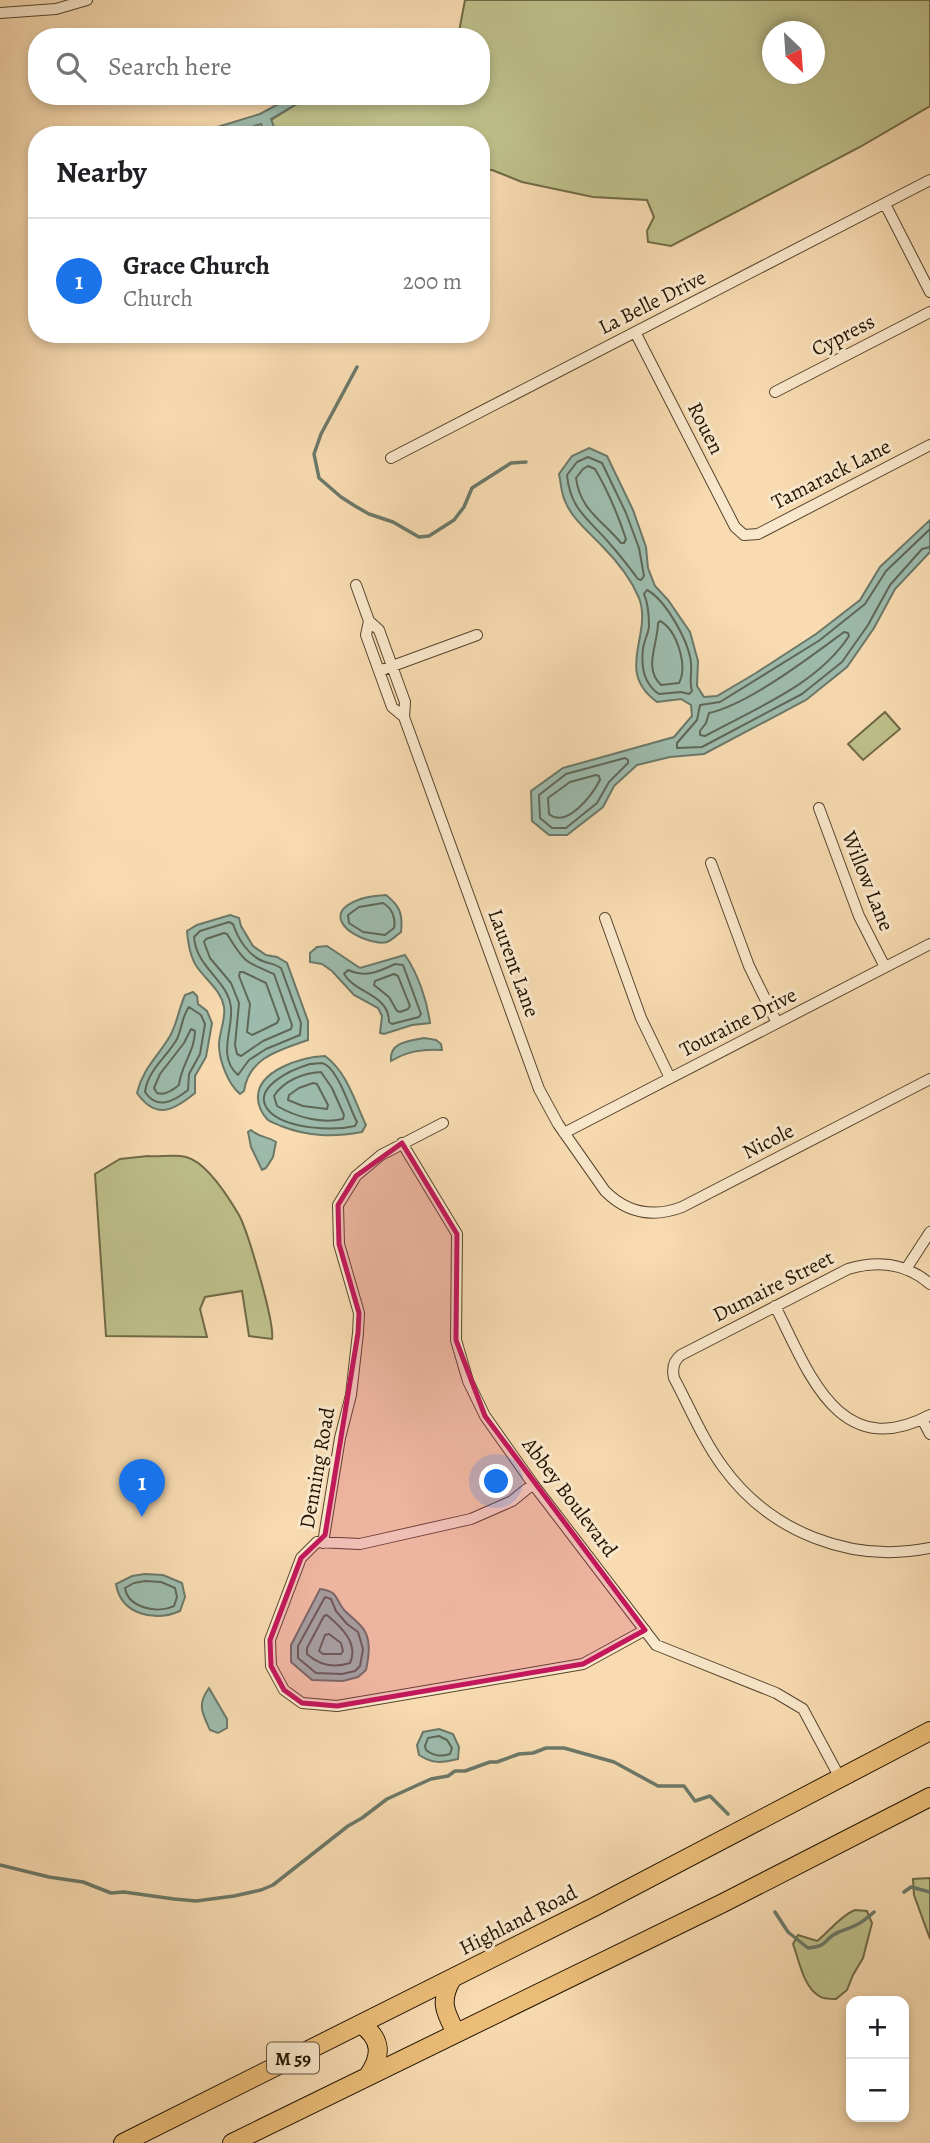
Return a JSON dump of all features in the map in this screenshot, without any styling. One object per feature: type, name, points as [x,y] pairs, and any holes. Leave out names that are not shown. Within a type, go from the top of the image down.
[{"type":"highway","name":"Highland Road","points":[[123,2143],[452,1979],[930,1731]]},
{"type":"highway","name":"M 59","points":[[232,2143],[723,1903],[930,1797]]},
{"type":"highway","points":[[452,1979],[446,1990],[444,2004],[457,2033]]},
{"type":"highway","points":[[361,2024],[374,2037],[378,2050],[375,2066],[368,2077]]},
{"type":"street","points":[[0,13],[57,9],[87,0]]},
{"type":"street","name":"La Belle Drive","points":[[391,457],[930,180]]},
{"type":"street","points":[[885,204],[930,292]]},
{"type":"street","name":"Cypress","points":[[775,392],[930,312]]},
{"type":"street","name":"Rouen","points":[[635,332],[735,527],[749,536]]},
{"type":"street","name":"Tamarack Lane","points":[[749,536],[758,534],[930,444]]},
{"type":"street","name":"Laurent Lane","points":[[356,585],[369,621],[379,631],[393,666],[405,702],[404,717],[536,1080],[564,1133],[605,1191],[620,1203]]},
{"type":"street","name":"Laurent Lane","points":[[369,621],[366,635],[392,707],[404,717]]},
{"type":"street","points":[[379,671],[477,635]]},
{"type":"street","name":"Willow Lane","points":[[819,808],[859,916],[885,967]]},
{"type":"street","points":[[711,863],[749,966],[777,1023]]},
{"type":"street","points":[[604,918],[644,1025],[670,1078]]},
{"type":"street","name":"Touraine Drive","points":[[564,1133],[930,944]]},
{"type":"street","name":"Nicole","points":[[620,1203],[641,1212],[652,1213],[681,1207],[930,1079]]},
{"type":"street","name":"Denning Road","points":[[443,1123],[381,1154],[356,1175],[338,1205],[340,1244],[359,1312],[351,1395],[340,1438],[323,1542],[317,1542],[301,1558],[270,1640],[271,1666],[284,1690],[302,1703],[337,1706],[583,1664],[645,1630]]},
{"type":"street","name":"Abbey Boulevard","points":[[402,1143],[457,1234],[456,1340],[468,1381],[485,1416],[533,1484],[656,1645],[776,1693],[803,1709],[839,1778]]},
{"type":"street","points":[[906,1269],[930,1232]]},
{"type":"street","name":"Dumaire Street","points":[[930,1284],[897,1266],[876,1264],[848,1269],[681,1355],[676,1359],[673,1369],[674,1378],[712,1451],[733,1480],[764,1510],[804,1534],[846,1548],[886,1552],[930,1548]]},
{"type":"street","points":[[775,1306],[817,1387],[828,1403],[840,1413],[860,1424],[884,1429],[903,1427],[926,1417],[930,1434]]},
{"type":"street","points":[[323,1542],[360,1544],[471,1519],[512,1501],[533,1484]]},
{"type":"highlighted area","points":[[402,1143],[457,1234],[456,1340],[485,1416],[645,1630],[583,1664],[337,1706],[302,1703],[284,1690],[271,1666],[270,1640],[301,1558],[325,1535],[359,1313],[339,1244],[338,1205],[356,1176]]},
{"type":"green space","points":[[465,0],[930,0],[930,106],[860,147],[671,246],[648,242],[647,231],[654,217],[647,200],[593,197],[522,182],[490,170],[490,126],[273,126],[271,120],[295,105],[490,105],[490,28],[460,28]]},
{"type":"green space","points":[[885,712],[900,729],[863,760],[848,744]]},
{"type":"green space","points":[[182,1156],[194,1160],[209,1173],[229,1199],[239,1215],[254,1257],[269,1315],[272,1339],[249,1336],[242,1291],[205,1297],[200,1309],[207,1337],[106,1336],[95,1174],[120,1159]]},
{"type":"green space","points":[[930,1878],[930,1939],[914,1895],[913,1879]]},
{"type":"green space","points":[[855,1910],[867,1911],[872,1923],[863,1958],[847,1990],[836,1999],[822,1998],[805,1979],[793,1944],[798,1935],[817,1941]]},
{"type":"water","points":[[276,105],[295,105],[271,119],[274,126],[221,126],[260,114]]},
{"type":"water","points":[[589,448],[607,456],[633,510],[646,547],[648,568],[655,586],[690,632],[698,661],[697,686],[704,697],[717,696],[756,673],[816,634],[860,600],[880,567],[930,520],[930,552],[895,589],[874,628],[847,667],[806,700],[704,754],[670,757],[637,765],[614,786],[603,807],[567,835],[549,835],[532,821],[531,791],[563,768],[674,737],[692,716],[691,705],[681,699],[657,702],[644,690],[636,665],[642,626],[639,598],[623,570],[576,519],[564,498],[559,474],[572,456]]},
{"type":"water","points":[[386,895],[400,911],[401,920],[401,932],[391,940],[381,943],[362,938],[342,923],[342,911],[348,905],[365,898]]},
{"type":"water","points":[[230,915],[239,918],[253,946],[266,955],[287,963],[308,1021],[308,1040],[267,1056],[252,1070],[244,1091],[240,1094],[228,1078],[219,1051],[224,1012],[222,1001],[217,990],[195,963],[187,931],[197,925]]},
{"type":"water","points":[[327,946],[360,968],[405,955],[421,988],[430,1023],[380,1033],[382,1016],[378,1008],[354,995],[322,964],[310,962],[310,953],[317,947]]},
{"type":"water","points":[[193,992],[212,1023],[206,1057],[195,1076],[195,1093],[172,1108],[158,1110],[137,1093],[147,1070],[172,1031],[185,995]]},
{"type":"water","points":[[424,1038],[436,1040],[441,1044],[442,1050],[415,1051],[391,1061],[393,1050],[397,1046]]},
{"type":"water","points":[[325,1056],[339,1070],[350,1088],[366,1125],[362,1132],[341,1135],[312,1134],[291,1130],[267,1119],[258,1099],[259,1089],[265,1080],[294,1062]]},
{"type":"water","points":[[251,1130],[276,1142],[273,1157],[262,1170],[251,1147],[248,1132]]},
{"type":"water","points":[[163,1575],[182,1583],[185,1597],[180,1611],[160,1616],[150,1615],[140,1613],[125,1603],[116,1584],[132,1576]]},
{"type":"water","points":[[320,1589],[335,1596],[367,1636],[369,1653],[366,1670],[358,1677],[343,1681],[312,1680],[291,1662],[291,1645]]},
{"type":"water","points":[[209,1688],[227,1719],[227,1728],[218,1733],[210,1730],[202,1709],[203,1699]]},
{"type":"water","points":[[439,1729],[453,1734],[459,1747],[458,1759],[437,1762],[419,1755],[417,1745],[423,1732]]},
{"type":"waterway","points":[[357,367],[321,434],[314,454],[319,478],[341,497],[369,514],[393,522],[419,537],[429,536],[454,520],[464,507],[472,488],[511,463],[526,462]]},
{"type":"waterway","points":[[0,1865],[83,1882],[111,1893],[124,1892],[196,1901],[234,1896],[273,1885],[387,1799],[455,1771],[465,1771],[546,1748],[564,1748],[614,1762],[658,1786],[684,1786],[695,1801],[710,1796],[728,1814]]},
{"type":"waterway","points":[[904,1892],[911,1887],[930,1892]]},
{"type":"waterway","points":[[775,1912],[788,1932],[808,1948],[824,1944],[834,1934],[858,1924],[874,1912]]},
{"type":"place","name":"Grace Church","points":[[142,1517]]}]
